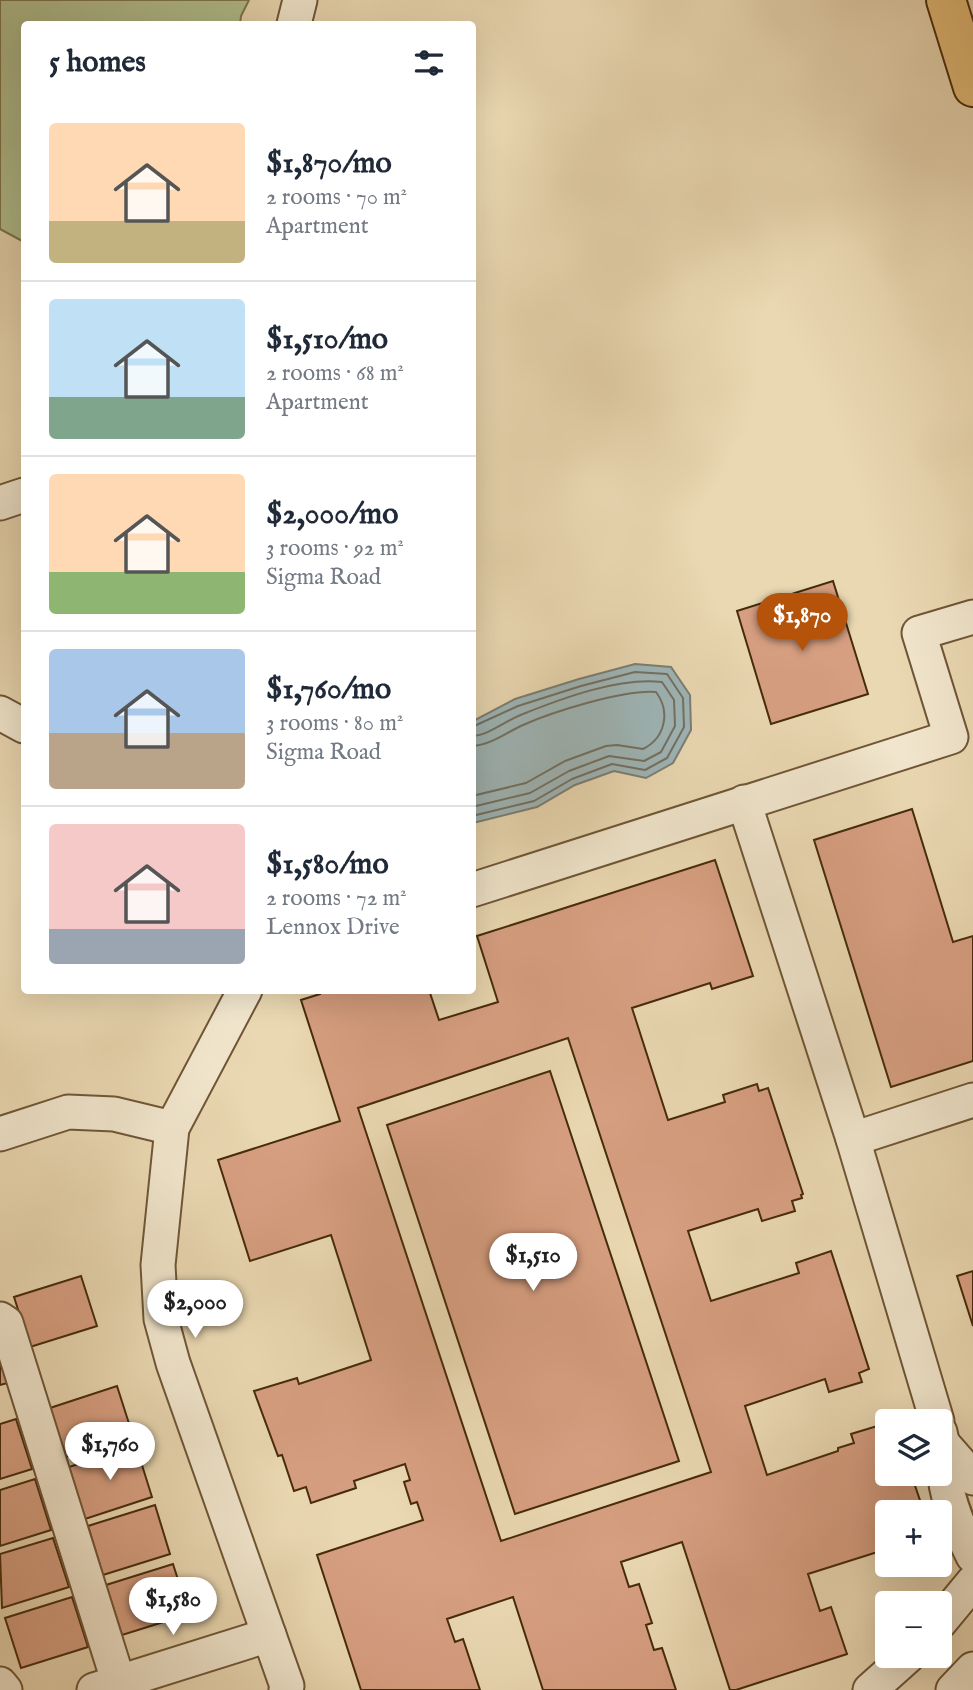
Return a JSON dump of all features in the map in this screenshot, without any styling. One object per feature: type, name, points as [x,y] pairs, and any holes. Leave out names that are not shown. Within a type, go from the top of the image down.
[{"type":"main road","points":[[946,0],[973,87]]},
{"type":"street","points":[[295,21],[300,0]]},
{"type":"street","points":[[0,503],[21,496]]},
{"type":"street","points":[[476,889],[951,737],[919,633],[973,617]]},
{"type":"street","points":[[0,713],[21,724]]},
{"type":"street","points":[[744,802],[853,1139],[933,1409]]},
{"type":"street","points":[[243,994],[172,1128],[158,1265],[161,1319],[173,1363],[289,1689]]},
{"type":"street","points":[[853,1139],[973,1100]]},
{"type":"street","points":[[0,1134],[68,1112],[114,1114],[172,1128]]},
{"type":"street","points":[[0,1319],[6,1324],[111,1687],[269,1635]]},
{"type":"street","points":[[952,1449],[973,1478]]},
{"type":"street","points":[[947,1486],[961,1532],[973,1556]]},
{"type":"street","points":[[952,1607],[973,1582]]},
{"type":"street","points":[[870,1690],[895,1668]]},
{"type":"street","points":[[953,1690],[973,1669]]},
{"type":"street","points":[[0,1684],[5,1690]]},
{"type":"green space","points":[[0,0],[249,0],[240,21],[21,21],[21,240],[0,229]]},
{"type":"water","points":[[635,664],[671,667],[690,695],[691,730],[673,763],[646,778],[614,771],[575,785],[537,807],[476,822],[476,719],[515,699]]},
{"type":"building","points":[[833,581],[868,694],[771,724],[737,611]]},
{"type":"building","points":[[912,809],[953,942],[973,936],[973,1061],[891,1087],[814,840]]},
{"type":"building","points":[[715,860],[753,976],[712,989],[710,983],[632,1008],[668,1120],[725,1102],[723,1095],[757,1084],[759,1091],[768,1088],[803,1194],[802,1198],[792,1201],[795,1211],[762,1221],[758,1209],[688,1231],[711,1301],[799,1273],[796,1263],[831,1251],[869,1369],[859,1373],[862,1382],[829,1392],[825,1379],[745,1406],[767,1475],[838,1451],[838,1448],[854,1443],[851,1434],[875,1427],[875,1486],[915,1486],[920,1500],[875,1500],[875,1553],[808,1574],[820,1611],[831,1607],[847,1654],[730,1690],[682,1542],[621,1562],[629,1587],[639,1584],[652,1623],[646,1625],[654,1650],[662,1648],[676,1690],[543,1690],[513,1597],[447,1619],[455,1642],[463,1639],[480,1690],[361,1690],[317,1555],[423,1520],[417,1502],[411,1504],[404,1482],[410,1480],[405,1464],[354,1481],[356,1488],[311,1503],[306,1487],[294,1491],[282,1455],[278,1456],[254,1391],[297,1378],[299,1384],[371,1360],[331,1235],[250,1261],[218,1160],[340,1121],[301,1000],[320,994],[430,994],[439,1020],[498,1002],[477,936]],"holes":[[[568,1038],[711,1472],[501,1541],[358,1108]]]},
{"type":"building","points":[[550,1071],[679,1461],[515,1514],[387,1125]]},
{"type":"building","points":[[973,1271],[973,1326],[957,1276]]},
{"type":"building","points":[[81,1276],[97,1326],[30,1347],[14,1297]]},
{"type":"building","points":[[0,1349],[11,1382],[0,1385]]},
{"type":"building","points":[[117,1386],[133,1436],[66,1457],[50,1408]]},
{"type":"building","points":[[16,1419],[32,1469],[0,1479],[0,1424]]},
{"type":"building","points":[[136,1446],[152,1497],[85,1519],[69,1467]]},
{"type":"building","points":[[35,1479],[51,1530],[0,1546],[0,1490]]},
{"type":"building","points":[[155,1505],[170,1554],[103,1575],[88,1526]]},
{"type":"building","points":[[53,1538],[69,1587],[2,1608],[0,1554]]},
{"type":"building","points":[[173,1564],[189,1614],[122,1635],[106,1585]]},
{"type":"building","points":[[72,1597],[88,1647],[21,1668],[5,1618]]}]
